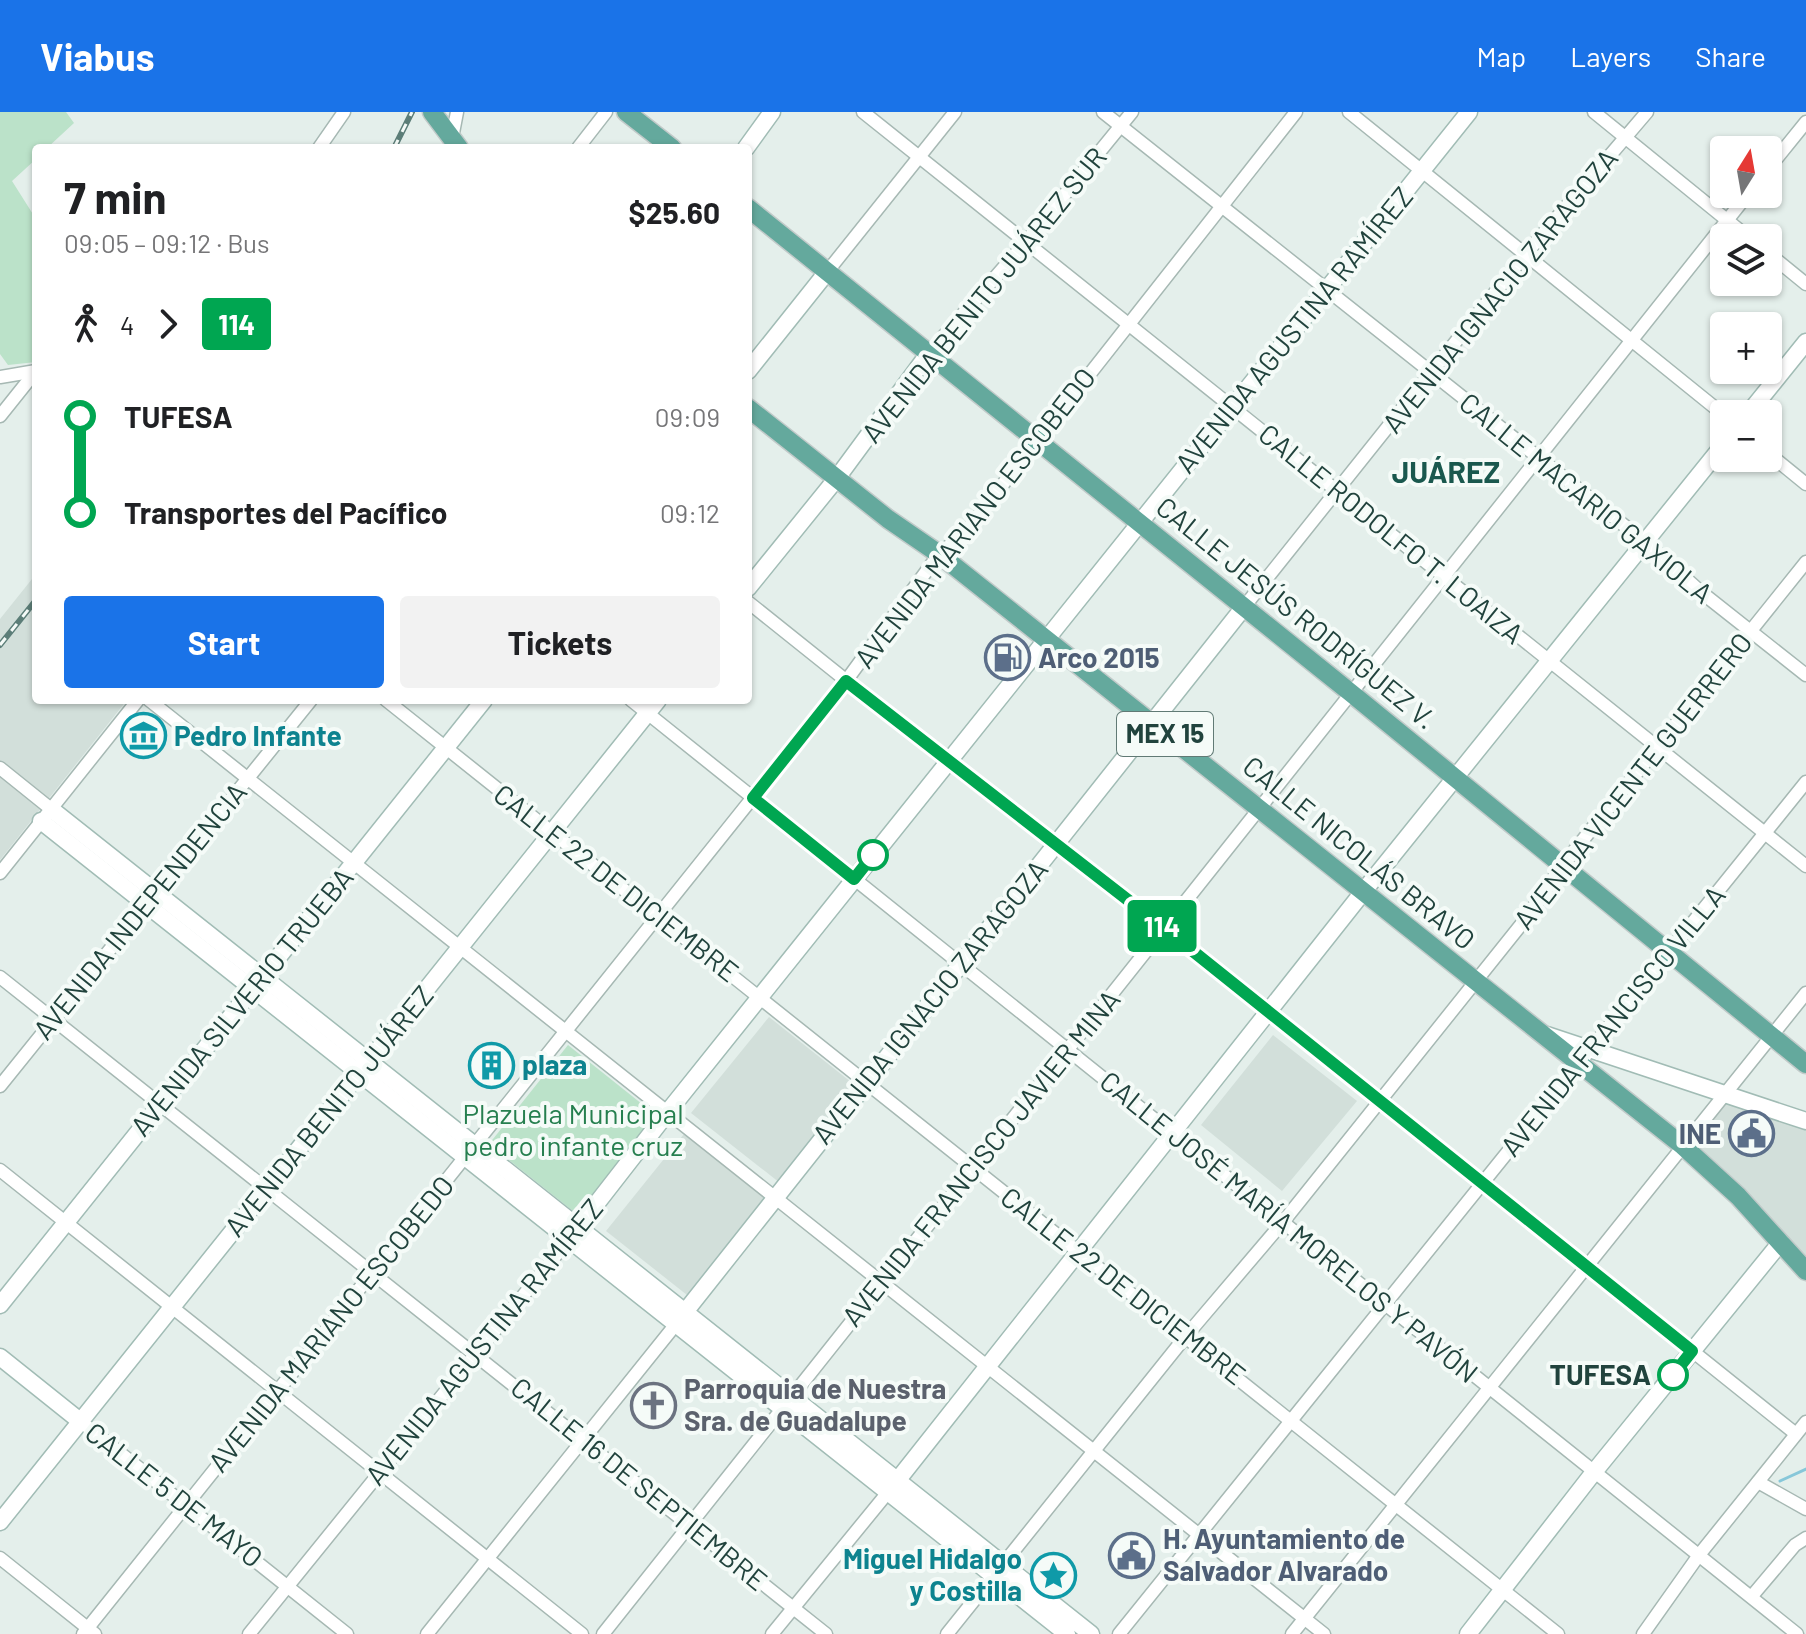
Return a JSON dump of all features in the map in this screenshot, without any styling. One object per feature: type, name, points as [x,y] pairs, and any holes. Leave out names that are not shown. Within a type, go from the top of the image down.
[{"type":"main road","points":[[432,112],[455,143]]},
{"type":"main road","points":[[626,112],[667,144]]},
{"type":"main road","name":"CALLE JESÚS RODRÍGUEZ V.","points":[[752,211],[1806,1064]]},
{"type":"main road","name":"CALLE NICOLÁS BRAVO","points":[[752,411],[888,519],[939,554],[1542,1033],[1586,1056],[1738,1196],[1806,1271]]},
{"type":"street","points":[[322,144],[344,112]]},
{"type":"street","points":[[455,143],[457,112]]},
{"type":"street","points":[[581,144],[606,112]]},
{"type":"street","points":[[749,144],[772,112]]},
{"type":"street","name":"CALLE RODOLFO T. LOAIZA","points":[[863,112],[1806,866]]},
{"type":"street","points":[[752,366],[955,112]]},
{"type":"street","name":"CALLE MACARIO GAXIOLA","points":[[1103,112],[1645,542],[1701,592],[1806,675]]},
{"type":"street","name":"AVENIDA BENITO JUÁREZ SUR","points":[[837,478],[929,353],[1026,242],[1132,112]]},
{"type":"street","name":"AVENIDA MARIANO ESCOBEDO","points":[[88,1632],[186,1505],[846,681],[939,554],[963,535],[1296,112]]},
{"type":"street","points":[[1349,112],[1710,404]]},
{"type":"street","name":"AVENIDA AGUSTINA RAMÍREZ","points":[[249,1634],[1469,112]]},
{"type":"street","points":[[1594,112],[1732,224]]},
{"type":"street","name":"AVENIDA IGNACIO ZARAGOZA","points":[[427,1634],[1525,255],[1647,112]]},
{"type":"street","points":[[1782,152],[1806,122]]},
{"type":"street","name":"AVENIDA FRANCISCO JAVIER MINA","points":[[603,1634],[1737,208]]},
{"type":"street","points":[[1782,264],[1806,284]]},
{"type":"street","points":[[1759,400],[1806,342]]},
{"type":"street","points":[[0,377],[32,372]]},
{"type":"street","points":[[0,416],[32,376]]},
{"type":"street","points":[[772,1634],[1710,461]]},
{"type":"street","points":[[1782,464],[1806,484]]},
{"type":"street","points":[[752,583],[837,478]]},
{"type":"street","name":"AVENIDA VICENTE GUERRERO","points":[[947,1634],[1380,1101],[1524,921],[1562,866],[1806,562]]},
{"type":"street","points":[[752,605],[948,762],[1057,843],[1796,1434]]},
{"type":"street","points":[[0,873],[135,704]]},
{"type":"street","points":[[154,704],[1324,1634]]},
{"type":"street","name":"AVENIDA INDEPENDENCIA","points":[[0,1086],[308,704]]},
{"type":"street","name":"CALLE 22 DE DICIEMBRE","points":[[391,704],[1558,1634]]},
{"type":"street","name":"AVENIDA SILVERIO TRUEBA","points":[[0,1305],[481,704]]},
{"type":"street","name":"CALLE JOSÉ MARÍA MORELOS Y PAVÓN","points":[[653,707],[753,798],[1797,1634]]},
{"type":"street","name":"AVENIDA BENITO JUÁREZ","points":[[0,1522],[653,707]]},
{"type":"street","points":[[0,768],[46,815],[999,1570],[1091,1634]]},
{"type":"street","name":"AVENIDA FRANCISCO VILLA","points":[[1119,1634],[1806,782]]},
{"type":"street","name":"CALLE 16 DE SEPTIEMBRE","points":[[0,977],[826,1634]]},
{"type":"street","points":[[1292,1634],[1806,993]]},
{"type":"street","points":[[1586,1056],[1725,1094],[1806,1121]]},
{"type":"street","points":[[0,1170],[582,1634]]},
{"type":"street","points":[[1468,1634],[1594,1472],[1781,1242]]},
{"type":"street","name":"CALLE 5 DE MAYO","points":[[0,1357],[347,1634]]},
{"type":"street","points":[[1643,1634],[1699,1555],[1806,1422]]},
{"type":"street","points":[[1758,1482],[1806,1509]]},
{"type":"street","points":[[1752,1596],[1795,1545],[1806,1538]]},
{"type":"street","points":[[0,1558],[88,1632]]},
{"type":"street","points":[[999,1570],[1067,1634]]},
{"type":"shaded area","points":[[32,579],[32,704],[124,704],[0,860],[0,619]]},
{"type":"shaded area","points":[[769,1017],[856,1086],[780,1183],[691,1113]]},
{"type":"shaded area","points":[[1273,1035],[1357,1101],[1282,1191],[1201,1125]]},
{"type":"shaded area","points":[[1725,1094],[1806,1123],[1806,1273],[1683,1146]]},
{"type":"shaded area","points":[[684,1134],[765,1198],[687,1295],[606,1231]]},
{"type":"green space","points":[[0,112],[66,112],[74,123],[51,144],[32,144],[32,163],[12,181],[32,213],[32,362],[8,365],[0,354]]},
{"type":"green space","name":"Plazuela Municipal pedro infante cruz","points":[[568,1045],[657,1116],[578,1215],[489,1144]]},
{"type":"waterway","points":[[1780,1481],[1806,1469]]},
{"type":"railway","points":[[396,144],[412,112]]},
{"type":"railway","points":[[0,645],[32,605]]},
{"type":"bus line","name":"114","points":[[873,855],[854,879],[753,798],[846,681],[1057,843],[1692,1351],[1673,1375]]},
{"type":"place","name":"Arco 2015","points":[[1007,658]]},
{"type":"place","name":"Pedro Infante","points":[[143,736]]},
{"type":"place","name":"plaza","points":[[491,1065]]},
{"type":"place","name":"INE","points":[[1752,1134]]},
{"type":"place","name":"TUFESA","points":[[1673,1375]]},
{"type":"place","name":"Parroquia de Nuestra Sra. de Guadalupe","points":[[653,1405]]},
{"type":"place","name":"H. Ayuntamiento de Salvador Alvarado","points":[[1132,1555]]},
{"type":"place","name":"Miguel Hidalgo y Costilla","points":[[1053,1575]]},
{"type":"district","name":"JUÁREZ","points":[[1446,473]]}]
